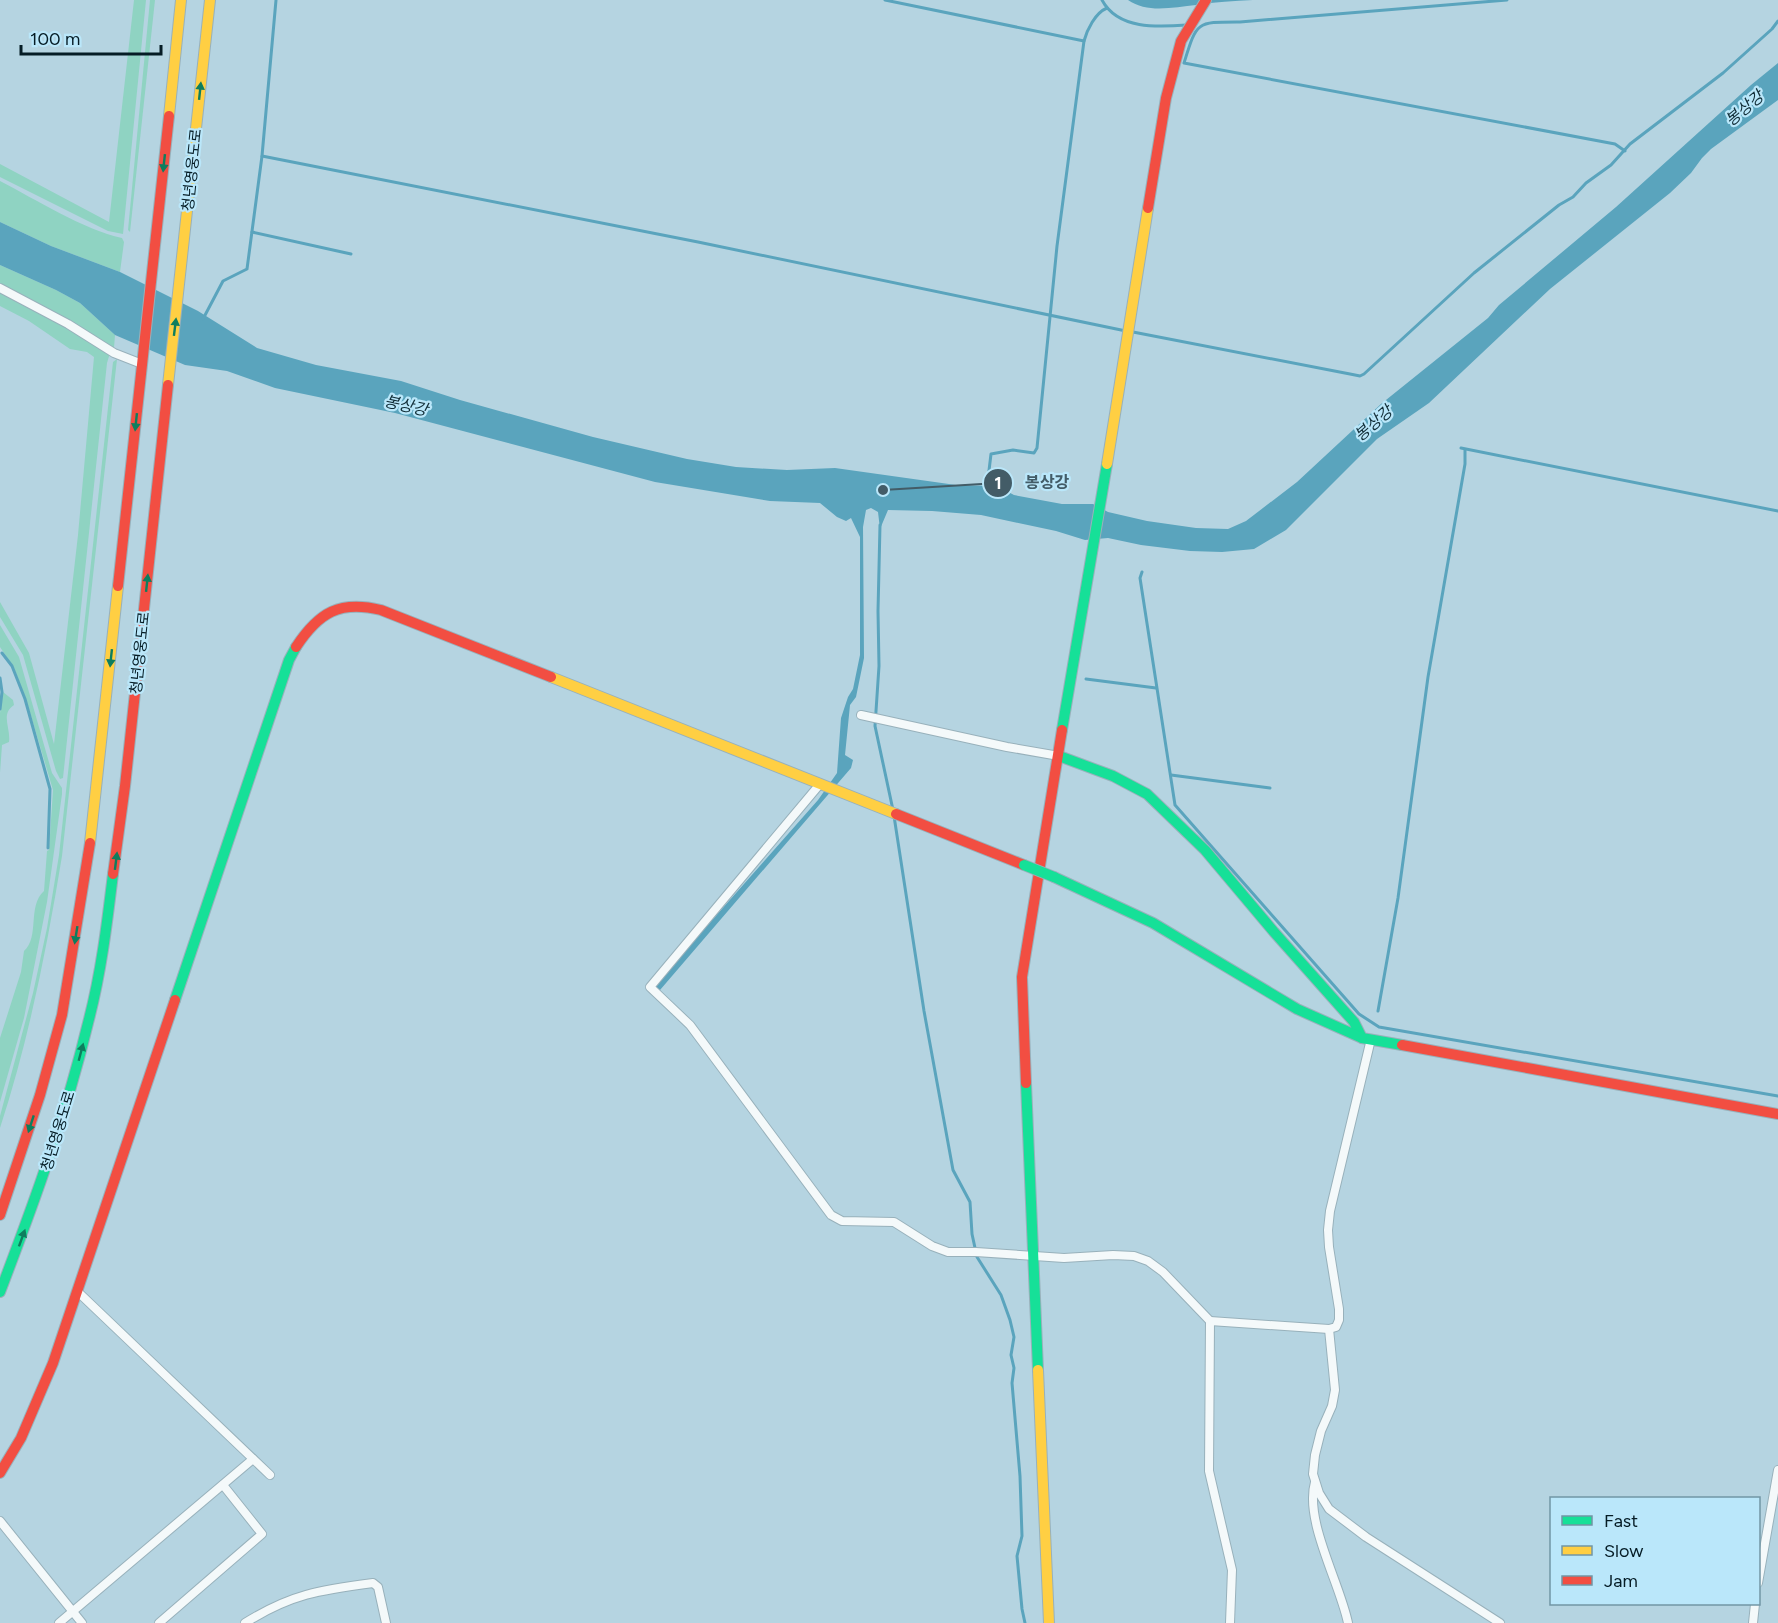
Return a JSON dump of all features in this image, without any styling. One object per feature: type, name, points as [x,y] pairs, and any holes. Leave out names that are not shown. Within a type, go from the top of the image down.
[{"type":"main road","name":"청년영웅도로","points":[[0,1215],[40,1095],[62,1015],[76,939],[97,783],[181,0]]},
{"type":"main road","name":"청년영웅도로","points":[[0,1292],[42,1182],[67,1102],[89,1021],[104,943],[125,786],[210,0]]},
{"type":"main road","points":[[1049,1623],[1022,977],[1166,98],[1181,41],[1206,0]]},
{"type":"main road","points":[[0,1473],[32,1416],[53,1363],[290,660],[302,637],[327,612],[355,604],[381,610],[1054,877],[1153,923],[1297,1009],[1366,1038],[1778,1114]]},
{"type":"main road","points":[[1057,766],[1113,776],[1147,794],[1205,850],[1366,1038]]},
{"type":"street","points":[[0,288],[68,324],[114,353],[142,364]]},
{"type":"street","points":[[861,714],[996,745],[1057,766]]},
{"type":"street","points":[[822,785],[650,987],[690,1025],[831,1215],[842,1221],[894,1222],[932,1246],[948,1252],[1064,1258],[1134,1256],[1148,1261],[1163,1272],[1210,1321],[1329,1329],[1336,1327],[1339,1320],[1328,1230],[1366,1038]]},
{"type":"street","points":[[77,1291],[270,1475]]},
{"type":"street","points":[[1210,1321],[1209,1471],[1232,1570],[1230,1623]]},
{"type":"street","points":[[1329,1329],[1335,1390],[1332,1406],[1321,1431],[1315,1455],[1313,1474],[1319,1493],[1329,1509],[1366,1537],[1500,1623]]},
{"type":"street","points":[[59,1623],[253,1459]]},
{"type":"street","points":[[1760,1572],[1778,1470]]},
{"type":"street","points":[[1315,1481],[1312,1492],[1316,1520],[1348,1623]]},
{"type":"street","points":[[159,1623],[261,1534],[223,1485]]},
{"type":"street","points":[[0,1521],[82,1623]]},
{"type":"street","points":[[245,1623],[267,1609],[294,1597],[321,1590],[373,1583],[378,1587],[386,1623]]},
{"type":"street","points":[[1753,1623],[1755,1605]]},
{"type":"green space","points":[[134,0],[146,0],[123,234],[108,231],[0,177],[0,164],[109,222]]},
{"type":"green space","points":[[150,0],[155,0],[130,232],[128,230]]},
{"type":"green space","points":[[0,181],[76,221],[122,238],[124,242],[120,272],[51,246],[0,222]]},
{"type":"green space","points":[[0,265],[80,303],[115,335],[114,348],[0,284]]},
{"type":"green space","points":[[0,290],[67,326],[110,353],[107,363],[63,778],[60,779],[23,655],[0,617],[0,602],[29,653],[54,744],[78,535],[94,357],[87,352],[70,349],[29,321],[0,306]]},
{"type":"green space","points":[[117,359],[62,856],[36,993],[20,1061],[0,1128],[0,1116],[33,993],[59,855],[113,362]]},
{"type":"green space","points":[[0,625],[19,657],[52,773],[62,788],[62,794],[47,902],[24,1018],[0,1102],[0,1038],[21,972],[24,951],[31,938],[36,905],[44,891],[53,790],[26,699],[14,668],[0,647]]},
{"type":"green space","points":[[3,692],[13,700],[14,705],[7,717],[9,742],[2,745],[0,773],[0,713]]},
{"type":"water","points":[[1128,0],[1253,0],[1153,8]]},
{"type":"water","points":[[1778,63],[1778,100],[1711,149],[1670,193],[1550,289],[1429,403],[1377,439],[1286,530],[1254,549],[1222,552],[1190,551],[1108,538],[1085,540],[1056,531],[981,515],[932,511],[888,510],[880,529],[878,512],[871,508],[866,510],[863,527],[864,658],[856,697],[850,705],[845,755],[853,760],[851,768],[660,990],[654,986],[818,800],[837,773],[841,718],[853,689],[860,655],[860,537],[851,518],[846,521],[837,517],[820,503],[770,501],[655,482],[395,413],[275,388],[227,371],[185,365],[115,335],[80,303],[0,265],[0,222],[51,246],[120,272],[198,311],[257,348],[316,365],[401,381],[593,437],[687,459],[736,467],[787,470],[835,468],[956,485],[997,486],[1014,495],[1062,504],[1093,504],[1108,512],[1147,521],[1196,528],[1228,529],[1246,521],[1297,482],[1381,404],[1488,318],[1499,305],[1616,207]]},
{"type":"waterway","points":[[203,319],[223,281],[247,269],[262,156],[276,0]]},
{"type":"waterway","points":[[885,0],[1084,41]]},
{"type":"waterway","points":[[1102,0],[1109,10],[1128,22],[1152,26],[1187,25]]},
{"type":"waterway","points":[[1507,0],[1240,22],[1215,22],[1200,27],[1196,32],[1184,63],[1615,144],[1625,151]]},
{"type":"waterway","points":[[987,487],[991,454],[1013,450],[1034,453],[1037,448],[1057,246],[1084,41],[1095,18],[1107,8]]},
{"type":"waterway","points":[[1133,332],[1360,376],[1474,273],[1559,205],[1573,197],[1586,183],[1611,165],[1630,144],[1723,73],[1778,21]]},
{"type":"waterway","points":[[262,156],[698,242],[1126,331]]},
{"type":"waterway","points":[[252,232],[351,254]]},
{"type":"waterway","points":[[1461,448],[1778,511]]},
{"type":"waterway","points":[[1378,1011],[1398,898],[1428,677],[1465,464],[1465,450]]},
{"type":"waterway","points":[[880,525],[879,666],[875,726],[893,810]]},
{"type":"waterway","points":[[1142,572],[1140,578],[1175,805],[1359,1014],[1379,1027],[1778,1096]]},
{"type":"waterway","points":[[2,653],[12,666],[25,699],[50,789],[48,848]]},
{"type":"waterway","points":[[0,678],[2,692],[0,709]]},
{"type":"waterway","points":[[1086,679],[1156,688]]},
{"type":"waterway","points":[[1171,775],[1270,788]]},
{"type":"waterway","points":[[894,816],[924,1011],[953,1170],[970,1202],[972,1234],[977,1257],[1001,1295],[1014,1337],[1011,1355],[1014,1368],[1012,1383],[1020,1476],[1022,1536],[1017,1556],[1025,1623]]},
{"type":"traffic: fast","points":[[1062,730],[1107,464]]},
{"type":"traffic: fast","points":[[175,1000],[289,660],[296,647]]},
{"type":"traffic: fast","points":[[1059,756],[1113,776],[1147,794],[1205,850],[1354,1022],[1362,1038],[1402,1045]]},
{"type":"traffic: fast","points":[[1024,865],[1054,877]]},
{"type":"traffic: fast","points":[[0,1292],[70,1091],[93,1005],[113,874]]},
{"type":"traffic: fast","points":[[1054,877],[1153,923],[1297,1009],[1362,1038]]},
{"type":"traffic: fast","points":[[1026,1083],[1038,1370]]},
{"type":"traffic: slow","points":[[169,116],[181,0]]},
{"type":"traffic: slow","points":[[168,385],[210,0]]},
{"type":"traffic: slow","points":[[1107,464],[1148,208]]},
{"type":"traffic: slow","points":[[90,843],[118,586]]},
{"type":"traffic: slow","points":[[551,677],[896,814]]},
{"type":"traffic: slow","points":[[1038,1370],[1049,1623]]},
{"type":"traffic: jam","points":[[1148,208],[1166,98],[1181,41],[1206,0]]},
{"type":"traffic: jam","points":[[118,586],[169,116]]},
{"type":"traffic: jam","points":[[113,874],[125,786],[168,385]]},
{"type":"traffic: jam","points":[[296,647],[322,617],[342,608],[367,607],[381,610],[551,677]]},
{"type":"traffic: jam","points":[[1026,1083],[1022,977],[1062,730]]},
{"type":"traffic: jam","points":[[896,814],[1024,865]]},
{"type":"traffic: jam","points":[[0,1215],[40,1095],[62,1015],[90,843]]},
{"type":"traffic: jam","points":[[0,1473],[21,1438],[53,1363],[175,1000]]},
{"type":"traffic: jam","points":[[1402,1045],[1778,1114]]},
{"type":"place","name":"봉상강","points":[[883,490]]}]
